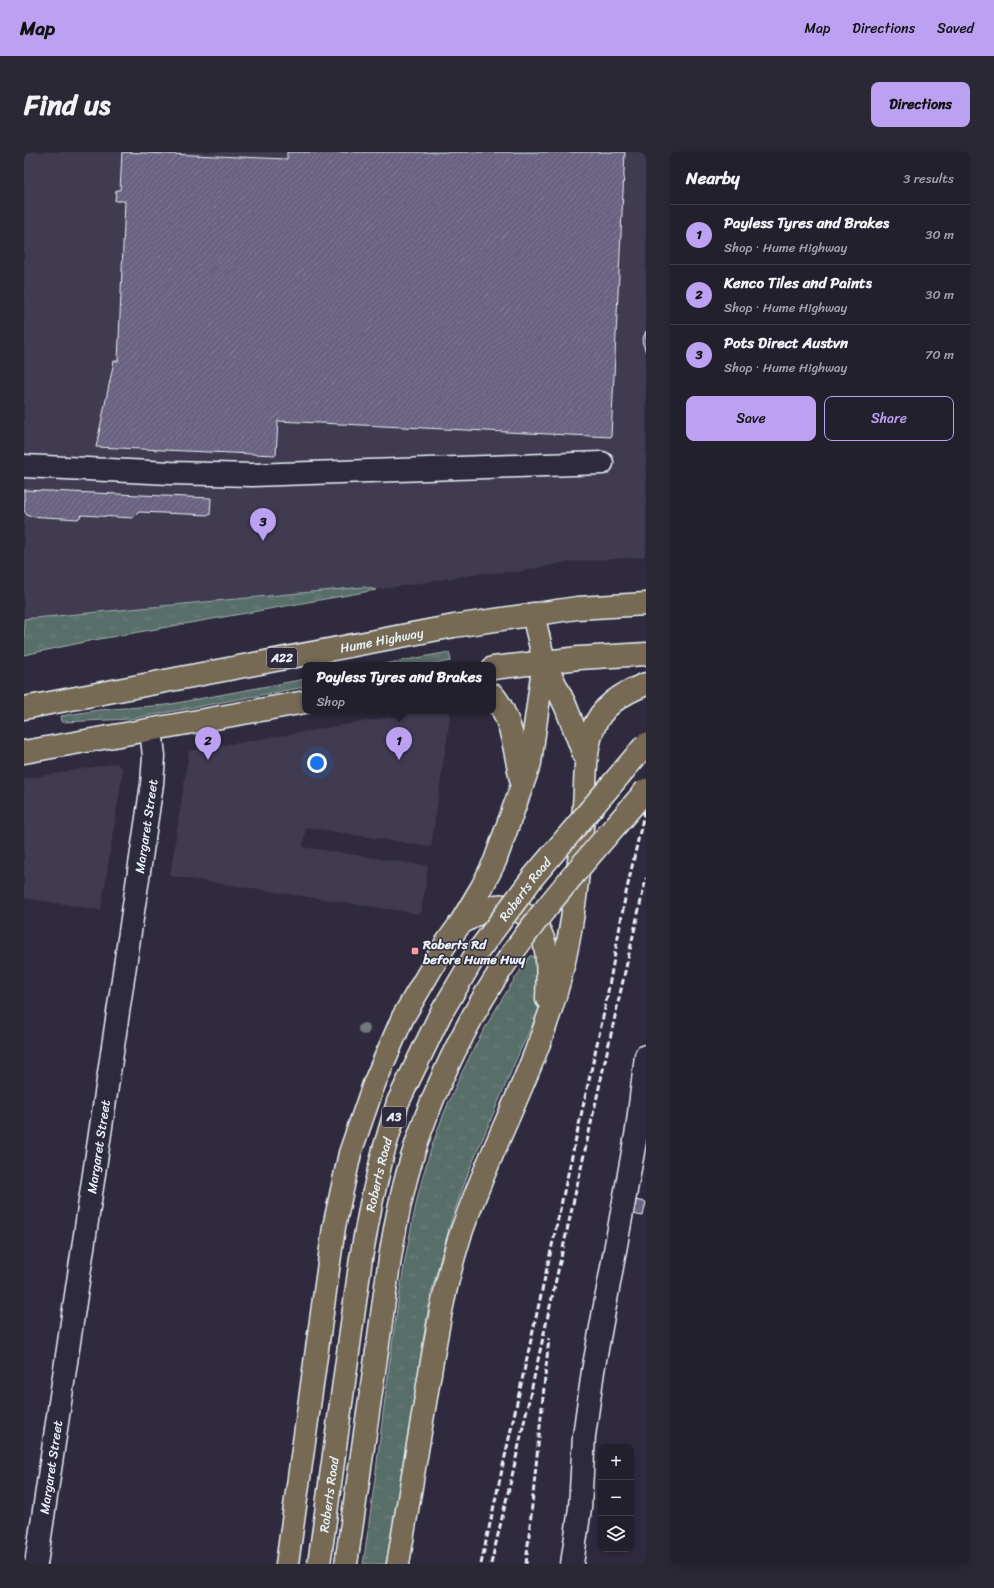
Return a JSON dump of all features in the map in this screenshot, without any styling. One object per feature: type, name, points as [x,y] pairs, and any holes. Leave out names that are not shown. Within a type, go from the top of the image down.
[{"type":"highway","name":"Hume Highway","points":[[24,708],[446,627],[577,608],[646,604]]},
{"type":"highway","points":[[533,614],[544,661],[566,707],[585,757]]},
{"type":"highway","points":[[496,668],[544,661],[646,654]]},
{"type":"highway","points":[[287,1564],[334,1227],[350,1153],[374,1084],[404,1017],[445,945],[460,924],[482,887],[495,861],[530,763],[544,661]]},
{"type":"highway","points":[[398,1564],[438,1323],[448,1277],[472,1203],[546,1024],[560,980],[575,906],[584,803],[585,757],[593,729],[600,715],[622,694],[646,684]]},
{"type":"highway","points":[[496,699],[500,704],[508,723],[522,788]]},
{"type":"highway","points":[[24,752],[302,703]]},
{"type":"highway","name":"Roberts Road","points":[[319,1564],[361,1258],[383,1152],[398,1102],[440,1015],[476,954],[534,876],[646,744]]},
{"type":"highway","name":"A3","points":[[346,1564],[394,1233],[407,1174],[425,1120],[453,1054],[475,1012],[498,975],[552,903],[646,790]]},
{"type":"highway","points":[[460,924],[494,906],[508,906],[529,915],[544,939],[547,975],[546,1024]]},
{"type":"street","points":[[24,466],[171,474],[252,475],[602,463]]},
{"type":"street","name":"Margaret Street","points":[[36,1564],[152,784],[154,756],[151,730]]},
{"type":"street","points":[[572,1564],[580,1508],[584,1436],[593,1371],[638,1124],[646,1056]]},
{"type":"shaded area","points":[[24,152],[646,152],[646,546],[644,557],[567,562],[517,572],[484,573],[376,590],[364,587],[24,619]]},
{"type":"shaded area","points":[[409,714],[451,714],[431,847],[306,827],[303,847],[428,866],[421,914],[170,876],[189,751]]},
{"type":"shaded area","points":[[117,763],[123,770],[101,910],[24,898],[24,779]]},
{"type":"green space","points":[[364,587],[376,590],[94,640],[24,655],[24,619]]},
{"type":"green space","points":[[449,652],[451,661],[445,662],[395,662]]},
{"type":"green space","points":[[302,680],[302,688],[130,719],[62,722],[61,716],[98,710],[166,705]]},
{"type":"green space","points":[[531,955],[536,959],[538,972],[539,1010],[469,1171],[452,1218],[430,1297],[389,1564],[363,1564],[394,1332],[418,1195],[437,1132],[449,1100],[463,1070],[495,1010]]},
{"type":"building","points":[[122,152],[287,159],[287,152],[625,152],[611,437],[278,421],[276,455],[96,447],[114,361],[118,361],[125,201],[115,201],[116,190],[120,190]]},
{"type":"building","points":[[646,331],[646,352],[642,341]]},
{"type":"building","points":[[24,490],[211,498],[210,515],[139,512],[133,518],[82,515],[78,519],[28,516],[24,511]]},
{"type":"building","points":[[634,1200],[646,1202],[643,1216],[632,1214]]},
{"type":"railway","points":[[481,1564],[605,1008],[626,893],[646,805]]},
{"type":"railway","points":[[491,1564],[646,878]]},
{"type":"railway","points":[[526,1564],[549,1338]]},
{"type":"place","name":"Pots Direct Austvn","points":[[263,541]]},
{"type":"place","name":"Kenco Tiles and Paints","points":[[208,760]]},
{"type":"place","name":"Payless Tyres and Brakes","points":[[399,760]]},
{"type":"place","name":"Roberts Rd before Hume Hwy","points":[[415,951]]}]
